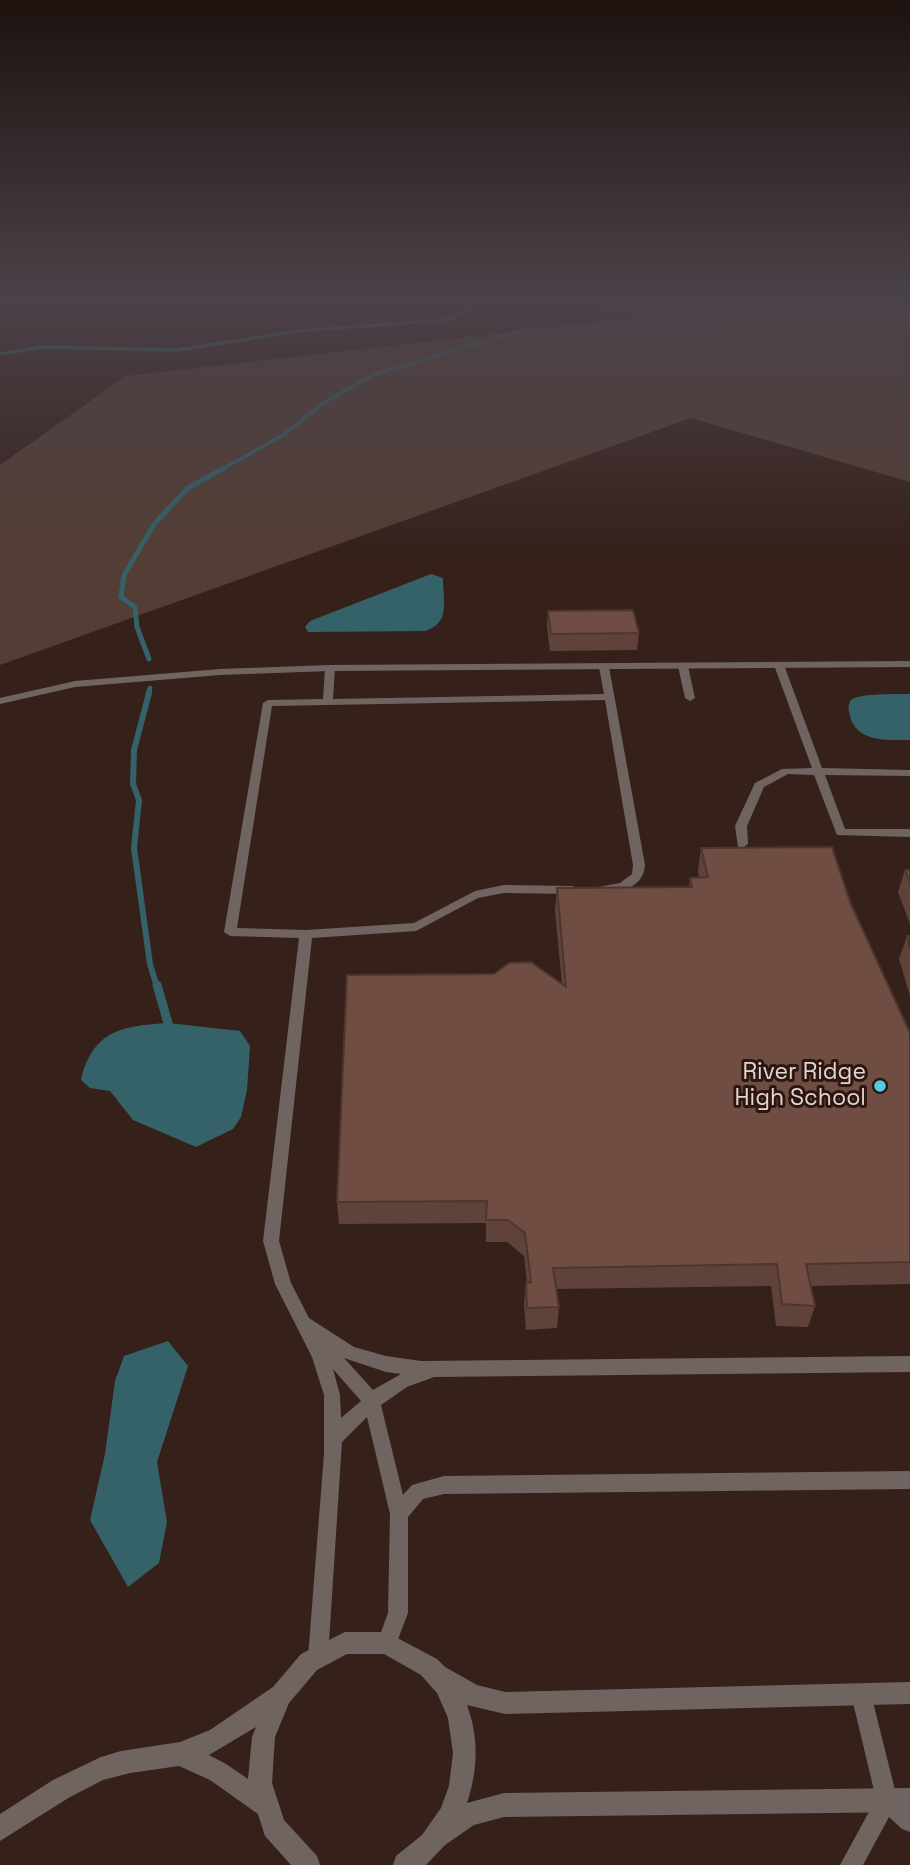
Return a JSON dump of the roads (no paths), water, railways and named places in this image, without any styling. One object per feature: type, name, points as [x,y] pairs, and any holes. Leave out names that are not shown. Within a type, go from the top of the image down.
[{"type":"street","points":[[0,701],[37,690],[112,680],[330,668],[910,664]]},
{"type":"street","points":[[0,1829],[64,1787],[102,1769],[138,1758],[180,1754],[242,1724],[277,1696],[299,1669],[326,1651],[357,1642],[387,1643],[416,1655],[440,1677],[473,1696],[505,1703],[910,1693]]},
{"type":"street","points":[[436,1839],[456,1805],[464,1771],[465,1736],[456,1704],[440,1677]]},
{"type":"street","points":[[277,1696],[263,1731],[258,1768],[264,1805],[280,1839],[308,1865]]},
{"type":"street","points":[[180,1754],[218,1772],[264,1805]]},
{"type":"street","points":[[405,1865],[468,1815],[504,1805],[899,1800]]},
{"type":"lane","points":[[779,665],[841,833],[910,833]]},
{"type":"lane","points":[[683,666],[691,698]]},
{"type":"lane","points":[[604,667],[610,697],[639,865],[638,875],[624,886],[601,890],[504,889],[475,895],[416,927],[306,934],[230,932],[268,703],[610,697]]},
{"type":"lane","points":[[328,701],[330,668]]},
{"type":"lane","points":[[742,844],[741,826],[759,785],[786,771],[910,773]]},
{"type":"lane","points":[[306,934],[271,1241],[283,1284],[320,1355],[332,1395],[334,1437],[318,1657]]},
{"type":"lane","points":[[300,1321],[350,1353],[386,1364],[442,1369],[910,1364]]},
{"type":"lane","points":[[300,1321],[372,1401],[399,1514],[398,1613],[387,1643]]},
{"type":"lane","points":[[334,1437],[372,1401],[418,1374],[442,1369]]},
{"type":"lane","points":[[399,1514],[418,1491],[444,1485],[910,1480]]},
{"type":"lane","points":[[861,1694],[899,1800],[910,1821]]},
{"type":"lane","points":[[852,1865],[899,1800]]},
{"type":"water","points":[[431,574],[443,578],[444,610],[439,623],[425,631],[308,632],[305,627],[310,621]]},
{"type":"water","points":[[879,694],[910,694],[910,740],[874,738],[859,731],[854,725],[850,716],[851,700]]},
{"type":"water","points":[[168,1023],[240,1031],[250,1046],[247,1090],[241,1117],[233,1129],[196,1147],[133,1120],[110,1091],[90,1088],[81,1080],[93,1050],[112,1034],[137,1026]]},
{"type":"water","points":[[168,1341],[188,1366],[157,1462],[167,1522],[159,1563],[128,1587],[90,1520],[105,1454],[115,1381],[124,1356]]},
{"type":"waterway","points":[[221,470],[283,435],[325,402],[357,384]]},
{"type":"waterway","points":[[149,659],[137,627],[135,607],[121,597],[124,575],[155,523],[188,488],[224,468]]},
{"type":"waterway","points":[[148,694],[150,688]]},
{"type":"waterway","points":[[149,693],[134,750],[133,784],[139,800],[134,848],[150,964],[157,987]]},
{"type":"waterway","points":[[157,985],[168,1023]]},
{"type":"place","name":"River Ridge High School","points":[[880,1086]]}]
